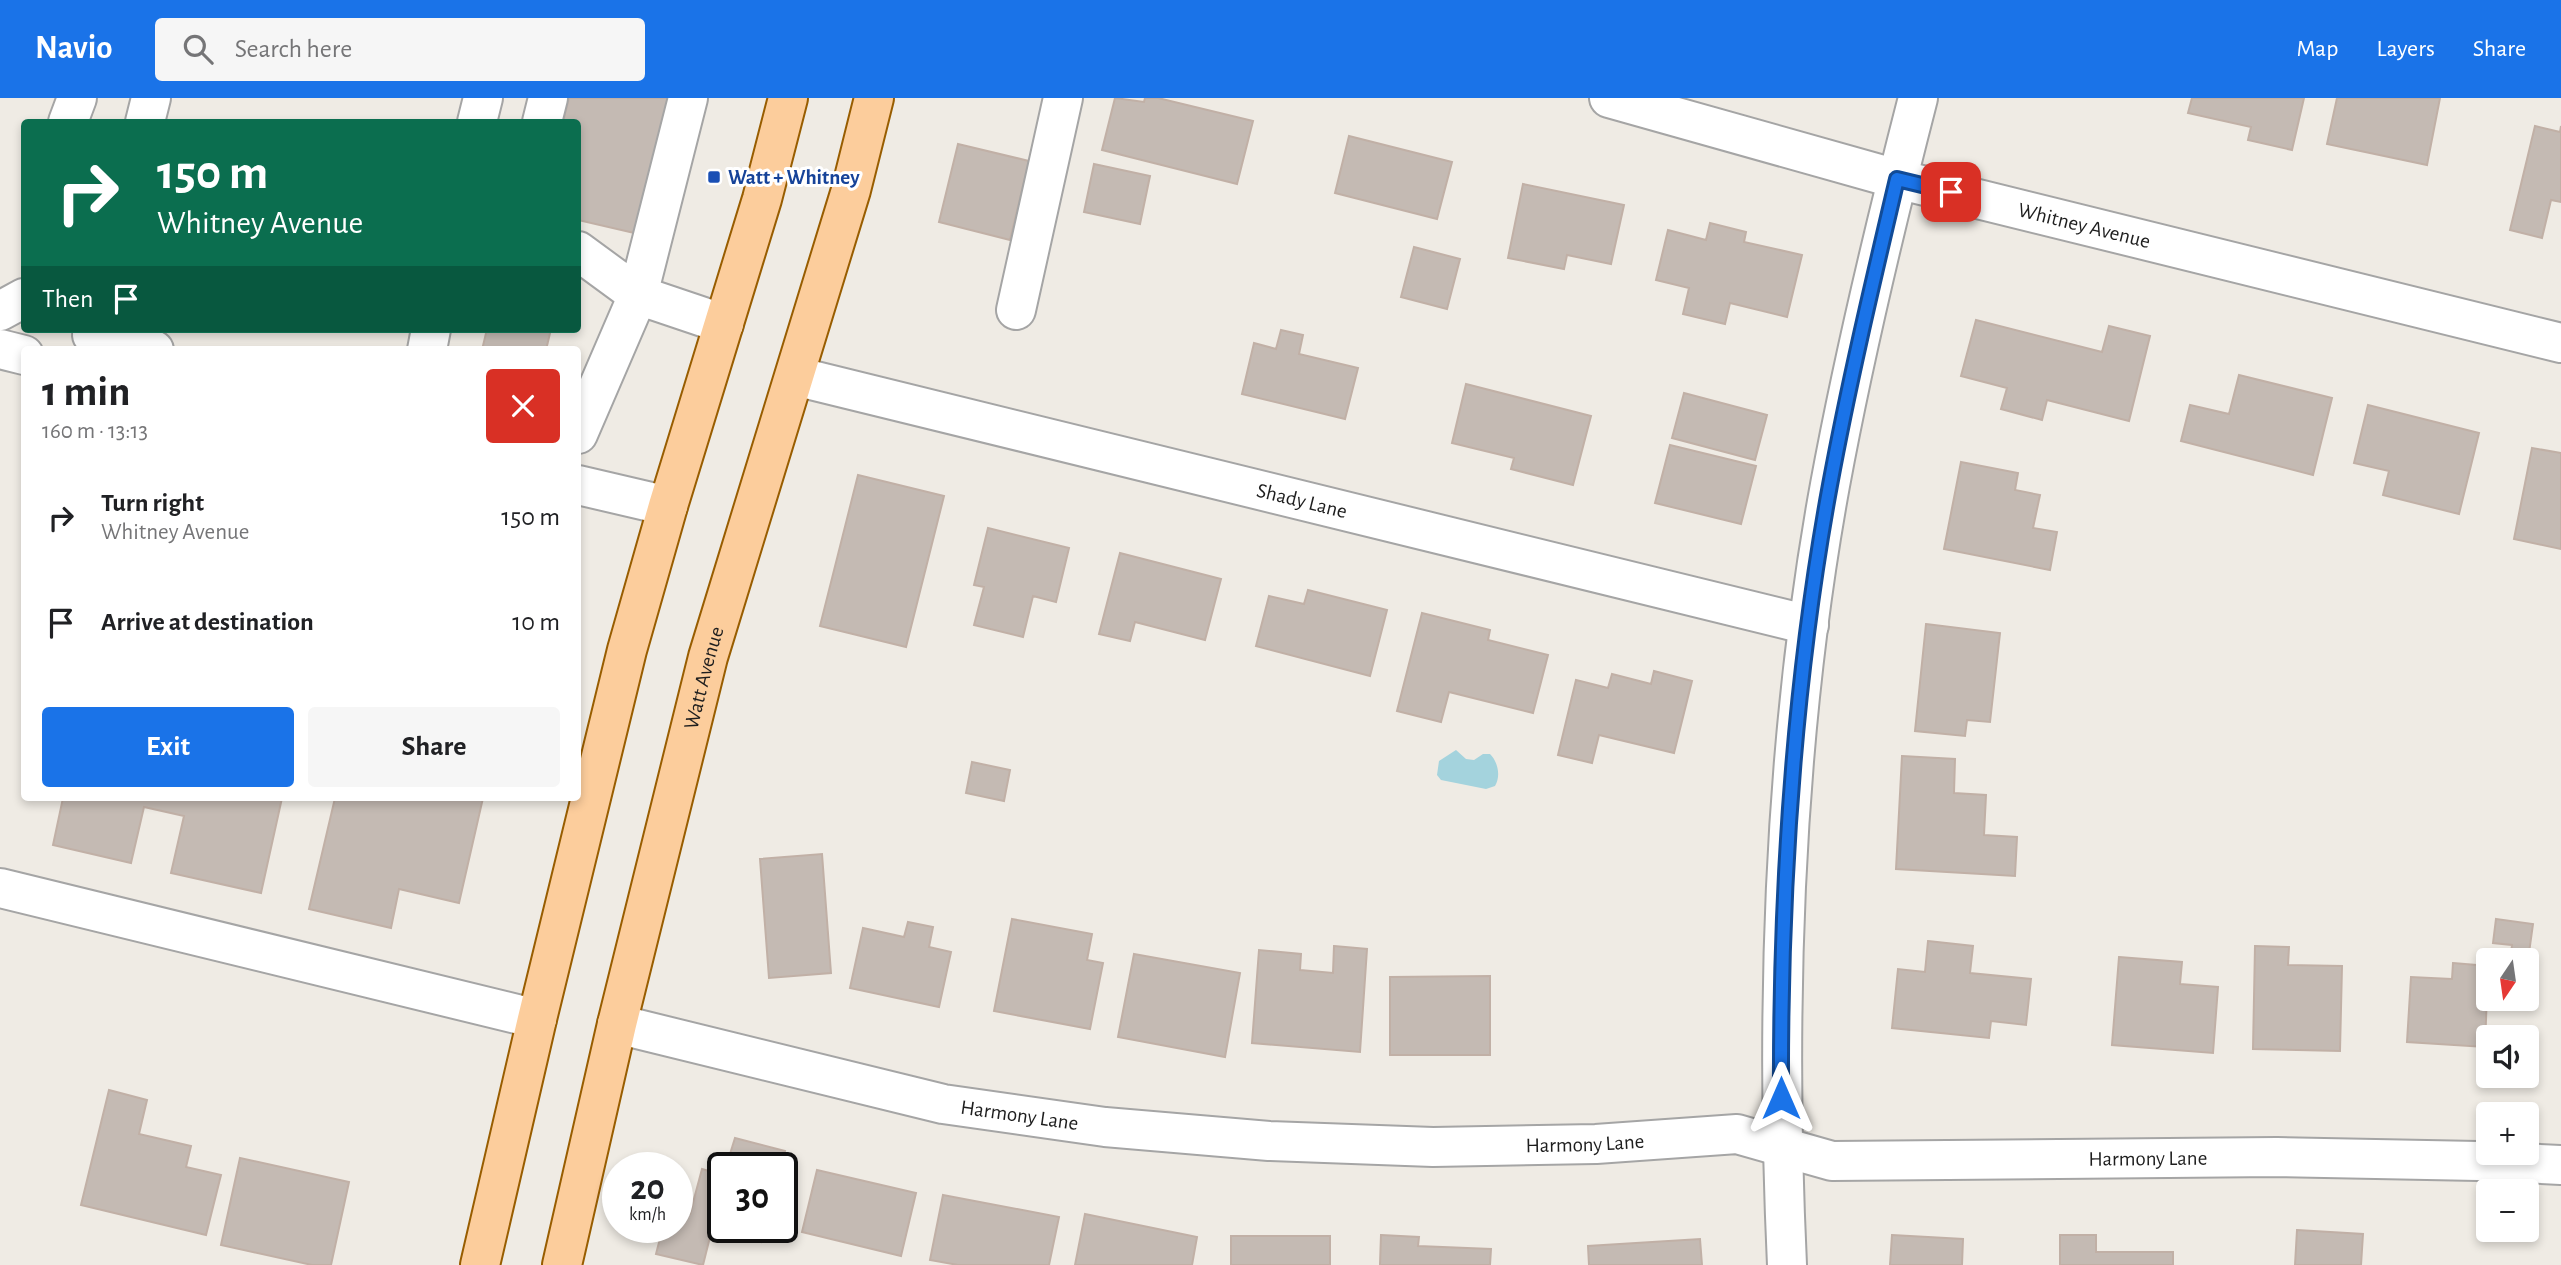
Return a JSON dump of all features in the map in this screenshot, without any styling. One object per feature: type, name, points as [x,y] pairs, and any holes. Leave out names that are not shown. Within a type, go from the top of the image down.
[{"type":"main road","points":[[480,1265],[627,650],[668,506],[762,200],[788,98]]},
{"type":"main road","name":"Watt Avenue","points":[[562,1265],[617,1024],[708,657],[851,190],[874,98]]},
{"type":"street","points":[[69,119],[77,98]]},
{"type":"street","points":[[146,119],[151,98]]},
{"type":"street","points":[[478,119],[482,98]]},
{"type":"street","points":[[543,119],[548,98]]},
{"type":"street","points":[[581,427],[638,295],[688,98]]},
{"type":"street","points":[[1016,310],[1063,98]]},
{"type":"street","name":"Whitney Avenue","points":[[1609,98],[1897,179],[2561,343]]},
{"type":"street","points":[[1787,1265],[1781,1147],[1781,974],[1791,791],[1809,625],[1829,488],[1852,371],[1918,98]]},
{"type":"street","points":[[581,253],[638,295],[724,324]]},
{"type":"street","points":[[0,311],[21,300]]},
{"type":"street","points":[[93,333],[92,335],[137,346]]},
{"type":"street","points":[[0,349],[21,354]]},
{"type":"street","name":"Shady Lane","points":[[795,376],[1809,625]]},
{"type":"street","points":[[581,486],[668,506]]},
{"type":"street","points":[[0,888],[537,1019]]},
{"type":"street","name":"Harmony Lane","points":[[617,1024],[943,1104],[1105,1127],[1269,1141],[1433,1147],[1596,1144],[1737,1134],[1832,1161],[2277,1157],[2561,1165]]},
{"type":"water","points":[[1456,750],[1466,759],[1474,760],[1483,754],[1490,754],[1498,769],[1495,786],[1486,789],[1441,780],[1437,775],[1439,761]]},
{"type":"building","points":[[569,98],[675,98],[643,235],[581,221],[581,119],[564,119]]},
{"type":"building","points":[[1115,98],[1144,102],[1145,98],[1158,98],[1253,121],[1237,184],[1102,150]]},
{"type":"building","points":[[2192,98],[2304,98],[2292,150],[2248,140],[2251,127],[2188,113]]},
{"type":"building","points":[[2337,98],[2440,98],[2427,165],[2327,144]]},
{"type":"building","points":[[2535,126],[2560,132],[2561,126],[2561,202],[2551,200],[2542,238],[2510,230]]},
{"type":"building","points":[[1349,136],[1452,162],[1437,219],[1335,193]]},
{"type":"building","points":[[958,144],[1029,161],[1010,240],[939,222]]},
{"type":"building","points":[[1094,164],[1150,176],[1140,224],[1084,212]]},
{"type":"building","points":[[1523,184],[1624,205],[1611,264],[1567,255],[1564,269],[1508,258]]},
{"type":"building","points":[[1710,223],[1746,232],[1744,242],[1802,255],[1787,317],[1730,303],[1725,324],[1683,314],[1689,288],[1656,280],[1668,230],[1706,240]]},
{"type":"building","points":[[1414,247],[1460,259],[1447,309],[1401,297]]},
{"type":"building","points":[[1976,320],[2102,352],[2109,326],[2150,336],[2129,421],[2047,400],[2042,420],[2001,409],[2007,388],[1961,376]]},
{"type":"building","points":[[1281,330],[1303,335],[1299,354],[1358,368],[1345,419],[1242,394],[1254,343],[1276,349]]},
{"type":"building","points":[[486,333],[550,333],[547,346],[483,346]]},
{"type":"building","points":[[2239,375],[2332,398],[2313,475],[2181,441],[2190,405],[2229,414]]},
{"type":"building","points":[[1466,384],[1591,416],[1573,485],[1511,469],[1514,458],[1452,443]]},
{"type":"building","points":[[1684,393],[1767,415],[1755,460],[1672,438]]},
{"type":"building","points":[[2368,405],[2479,433],[2459,514],[2383,495],[2389,471],[2354,463]]},
{"type":"building","points":[[1670,445],[1756,466],[1741,524],[1655,503]]},
{"type":"building","points":[[2532,448],[2561,453],[2561,549],[2514,539]]},
{"type":"building","points":[[1961,462],[2018,473],[2015,490],[2040,495],[2033,528],[2057,532],[2050,570],[1944,549]]},
{"type":"building","points":[[858,475],[944,496],[906,647],[820,626]]},
{"type":"building","points":[[988,528],[1069,548],[1056,602],[1033,596],[1023,637],[974,625],[984,587],[974,585]]},
{"type":"building","points":[[1120,553],[1221,579],[1205,640],[1135,622],[1130,641],[1099,634]]},
{"type":"building","points":[[1308,590],[1387,610],[1370,676],[1256,646],[1269,596],[1304,604]]},
{"type":"building","points":[[1422,613],[1490,630],[1488,640],[1548,655],[1533,713],[1449,692],[1441,722],[1397,711]]},
{"type":"building","points":[[1926,624],[2000,633],[1990,722],[1967,720],[1965,736],[1915,731]]},
{"type":"building","points":[[1654,671],[1692,681],[1674,753],[1599,735],[1592,763],[1558,755],[1576,680],[1608,688],[1612,674],[1651,684]]},
{"type":"building","points":[[1902,756],[1955,759],[1954,793],[1986,795],[1984,835],[2017,837],[2015,876],[1896,869]]},
{"type":"building","points":[[972,762],[1010,770],[1004,801],[966,793]]},
{"type":"building","points":[[62,801],[281,801],[261,893],[171,873],[184,816],[144,807],[131,863],[53,845]]},
{"type":"building","points":[[334,801],[482,801],[459,903],[399,889],[391,928],[309,909]]},
{"type":"building","points":[[822,854],[831,973],[769,978],[760,859]]},
{"type":"building","points":[[1012,919],[1092,934],[1087,960],[1103,963],[1090,1029],[994,1011]]},
{"type":"building","points":[[2496,919],[2533,924],[2530,948],[2512,948],[2512,945],[2493,943]]},
{"type":"building","points":[[908,922],[933,927],[929,947],[951,952],[939,1007],[850,988],[863,928],[904,937]]},
{"type":"building","points":[[1928,941],[1973,946],[1970,973],[2031,979],[2026,1025],[1991,1021],[1989,1038],[1892,1028],[1898,969],[1925,972]]},
{"type":"building","points":[[1334,946],[1367,949],[1360,1052],[1252,1043],[1259,950],[1301,954],[1300,970],[1333,973]]},
{"type":"building","points":[[2255,946],[2289,947],[2288,965],[2342,966],[2340,1051],[2253,1049]]},
{"type":"building","points":[[1134,954],[1240,973],[1225,1057],[1118,1037]]},
{"type":"building","points":[[2119,957],[2182,962],[2180,984],[2218,987],[2213,1053],[2112,1045]]},
{"type":"building","points":[[2453,963],[2476,965],[2476,1012],[2486,1012],[2486,1025],[2476,1025],[2476,1046],[2407,1042],[2411,977],[2452,979]]},
{"type":"building","points":[[1490,976],[1490,1055],[1390,1055],[1390,977]]},
{"type":"building","points":[[109,1090],[147,1100],[139,1134],[191,1146],[186,1167],[221,1175],[206,1235],[81,1205]]},
{"type":"building","points":[[735,1138],[785,1151],[785,1152],[731,1152]]},
{"type":"building","points":[[240,1158],[349,1182],[331,1265],[312,1265],[221,1245]]},
{"type":"building","points":[[702,1169],[707,1170],[708,1243],[703,1265],[656,1254],[659,1243],[693,1243],[693,1203]]},
{"type":"building","points":[[817,1170],[916,1193],[901,1256],[802,1232]]},
{"type":"building","points":[[943,1195],[1059,1217],[1049,1265],[958,1265],[930,1260]]},
{"type":"building","points":[[1085,1214],[1197,1237],[1192,1265],[1075,1265]]},
{"type":"building","points":[[2297,1230],[2363,1234],[2361,1265],[2295,1265]]},
{"type":"building","points":[[1381,1235],[1419,1237],[1418,1246],[1491,1249],[1490,1265],[1380,1265]]},
{"type":"building","points":[[1892,1235],[1963,1239],[1962,1265],[1890,1265]]},
{"type":"building","points":[[2060,1235],[2096,1235],[2096,1252],[2173,1252],[2173,1265],[2060,1265]]},
{"type":"building","points":[[1231,1236],[1330,1236],[1330,1265],[1231,1265]]},
{"type":"building","points":[[1700,1239],[1702,1265],[1589,1265],[1588,1246]]},
{"type":"place","name":"Watt + Whitney","points":[[714,177]]},
{"type":"route","points":[[1781,1098],[1781,974],[1791,791],[1809,625],[1829,488],[1855,358],[1897,179],[1951,192]]}]
